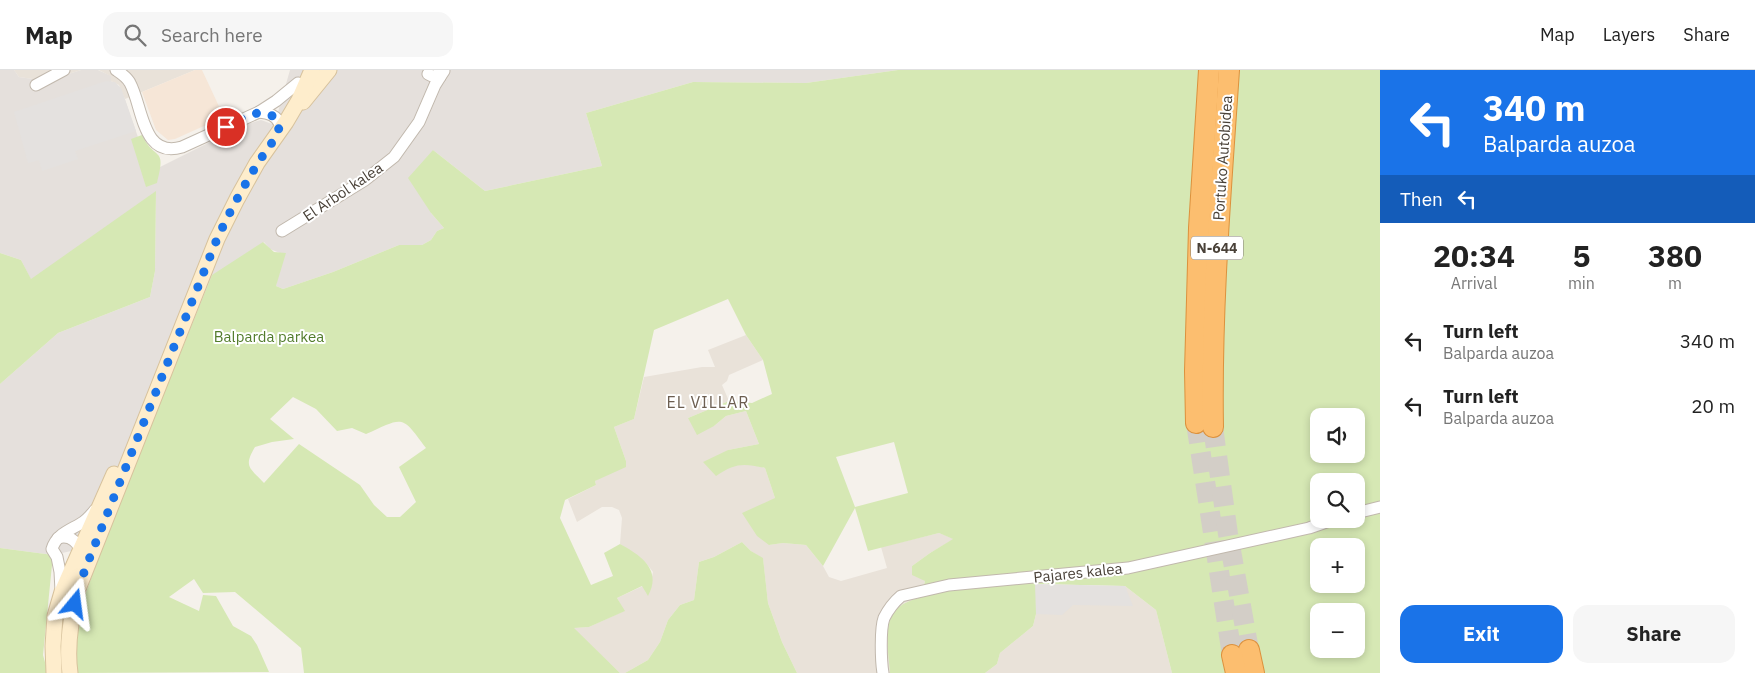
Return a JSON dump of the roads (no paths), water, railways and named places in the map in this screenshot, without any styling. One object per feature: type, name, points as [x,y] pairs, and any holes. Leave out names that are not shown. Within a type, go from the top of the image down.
[{"type":"highway","name":"Portuko Autobidea","points":[[1207,75],[1199,228],[1195,371],[1204,425],[1212,362],[1213,308],[1228,70]]},
{"type":"highway","points":[[1239,659],[1254,673]]},
{"type":"street","points":[[36,85],[64,70]]},
{"type":"street","points":[[116,70],[124,75],[130,83],[150,138],[164,148],[172,149],[182,147],[259,112],[276,101],[299,76]]},
{"type":"street","points":[[279,121],[299,100],[312,70]]},
{"type":"street","points":[[279,121],[329,70]]},
{"type":"street","name":"El Arbol kalea","points":[[282,231],[365,180],[394,157],[419,122],[436,74]]},
{"type":"street","points":[[68,655],[71,618],[78,589],[152,399],[178,340],[217,239],[236,199],[273,140],[279,121],[290,103],[299,76]]},
{"type":"street","points":[[276,101],[279,121]]},
{"type":"street","points":[[259,112],[279,121]]},
{"type":"street","points":[[54,673],[55,616],[61,596],[121,458],[152,399]]},
{"type":"street","points":[[57,557],[64,559],[80,552],[90,544],[109,500],[117,492]]},
{"type":"street","points":[[61,596],[60,572],[57,557],[52,549],[54,542],[69,529],[81,524],[101,503]]},
{"type":"street","points":[[1365,511],[1380,507]]},
{"type":"street","name":"Pajares kalea","points":[[883,673],[881,659],[884,620],[895,601],[901,596],[949,585],[1128,568],[1310,528]]},
{"type":"street","points":[[58,538],[64,536],[72,539],[84,557],[71,594],[65,628],[70,673]]},
{"type":"tunnel","points":[[1196,423],[1232,655]]},
{"type":"tunnel","points":[[1213,427],[1228,534],[1249,650]]},
{"type":"district","name":"EL VILLAR","points":[[708,402]]},
{"type":"park label","name":"Balparda parkea","points":[[269,337]]}]
